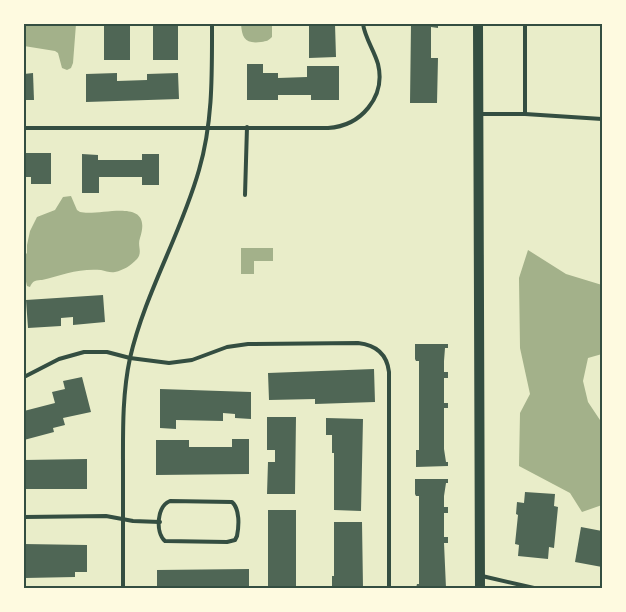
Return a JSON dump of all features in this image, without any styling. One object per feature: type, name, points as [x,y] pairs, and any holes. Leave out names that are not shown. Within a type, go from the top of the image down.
[{"type":"main road","points":[[478,24],[480,114],[480,588]]},
{"type":"lane","points":[[123,588],[124,408],[130,358],[143,316],[194,188],[204,154],[209,127],[212,88],[212,24]]},
{"type":"lane","points":[[24,128],[336,127],[351,122],[362,115],[374,99],[380,78],[377,61],[363,24]]},
{"type":"lane","points":[[525,114],[526,24]]},
{"type":"lane","points":[[480,114],[602,118]]},
{"type":"lane","points":[[245,195],[247,127]]},
{"type":"lane","points":[[24,376],[65,357],[84,352],[107,352],[157,362],[180,362],[192,360],[227,347],[248,344],[358,343],[366,344],[380,351],[388,364],[389,372],[390,588]]},
{"type":"lane","points":[[170,501],[228,501],[235,504],[238,533],[235,540],[227,542],[169,542],[162,539],[160,522],[161,508],[170,501]]},
{"type":"lane","points":[[24,517],[106,516],[160,522]]},
{"type":"lane","points":[[480,575],[534,588]]},
{"type":"shaded area","points":[[25,24],[76,24],[71,68],[67,70],[62,68],[58,53],[55,51],[24,46]]},
{"type":"shaded area","points":[[241,24],[272,24],[272,37],[267,41],[261,42],[248,41],[242,33]]},
{"type":"shaded area","points":[[71,196],[77,210],[80,212],[123,211],[132,212],[139,216],[142,225],[139,256],[129,266],[118,271],[78,271],[36,281],[30,287],[27,286],[24,273],[26,261],[24,256],[27,253],[30,231],[37,217],[55,210],[63,197]]},
{"type":"shaded area","points":[[241,248],[273,248],[273,261],[254,261],[254,274],[241,274]]},
{"type":"shaded area","points":[[528,250],[566,274],[602,285],[602,354],[588,358],[583,381],[588,402],[602,423],[602,505],[582,512],[570,493],[519,466],[520,413],[530,394],[520,348],[519,278]]},
{"type":"building","points":[[104,24],[130,24],[130,60],[104,60]]},
{"type":"building","points":[[153,24],[178,24],[178,60],[153,60]]},
{"type":"building","points":[[315,24],[335,24],[336,57],[309,58],[309,26],[315,26]]},
{"type":"building","points":[[411,24],[438,24],[438,28],[431,27],[431,58],[438,58],[437,103],[410,103]]},
{"type":"building","points":[[247,64],[263,64],[263,73],[278,73],[278,78],[307,77],[307,66],[339,66],[339,100],[311,100],[311,95],[278,95],[278,100],[247,100]]},
{"type":"building","points":[[33,73],[34,100],[24,100],[24,74]]},
{"type":"building","points":[[117,73],[117,81],[147,80],[147,74],[178,73],[179,99],[86,102],[86,74]]},
{"type":"building","points":[[24,153],[51,153],[51,184],[31,184],[31,177],[24,177]]},
{"type":"building","points":[[82,154],[98,155],[98,160],[142,160],[142,154],[159,154],[159,185],[142,185],[142,177],[99,177],[99,193],[82,193]]},
{"type":"building","points":[[103,295],[105,322],[73,325],[73,317],[61,318],[61,326],[28,328],[26,300]]},
{"type":"building","points":[[415,344],[448,344],[448,348],[445,348],[444,361],[444,372],[448,372],[448,378],[444,378],[444,403],[448,403],[448,408],[444,408],[444,449],[448,466],[416,467],[416,450],[419,450],[419,361],[415,359]]},
{"type":"building","points":[[374,369],[375,402],[315,404],[315,399],[269,400],[268,373]]},
{"type":"building","points":[[82,377],[91,412],[63,418],[65,425],[53,428],[54,432],[24,440],[24,411],[55,403],[52,392],[65,389],[63,381]]},
{"type":"building","points":[[160,389],[251,392],[251,419],[235,418],[235,414],[223,413],[223,421],[176,420],[176,429],[160,428]]},
{"type":"building","points":[[267,417],[296,417],[295,494],[267,494],[268,462],[275,462],[275,450],[267,450]]},
{"type":"building","points":[[326,418],[363,419],[361,511],[334,510],[334,453],[332,453],[332,435],[326,435]]},
{"type":"building","points":[[232,439],[249,439],[249,474],[156,475],[156,440],[189,440],[189,447],[232,447]]},
{"type":"building","points":[[87,459],[87,489],[24,489],[24,460]]},
{"type":"building","points":[[415,479],[448,479],[444,496],[444,507],[448,507],[448,513],[444,513],[444,537],[448,537],[448,543],[444,543],[446,588],[416,588],[417,584],[419,584],[419,496],[415,494]]},
{"type":"building","points":[[525,492],[555,494],[554,506],[558,507],[554,548],[549,547],[548,559],[518,556],[519,545],[515,544],[518,515],[516,514],[517,502],[524,503]]},
{"type":"building","points":[[268,510],[296,510],[296,588],[268,588]]},
{"type":"building","points":[[334,522],[362,522],[363,588],[332,587],[332,576],[334,576]]},
{"type":"building","points":[[581,527],[602,531],[602,567],[575,562]]},
{"type":"building","points":[[24,544],[87,545],[87,572],[75,572],[75,577],[25,578]]},
{"type":"building","points":[[249,569],[249,588],[157,588],[157,570]]}]
